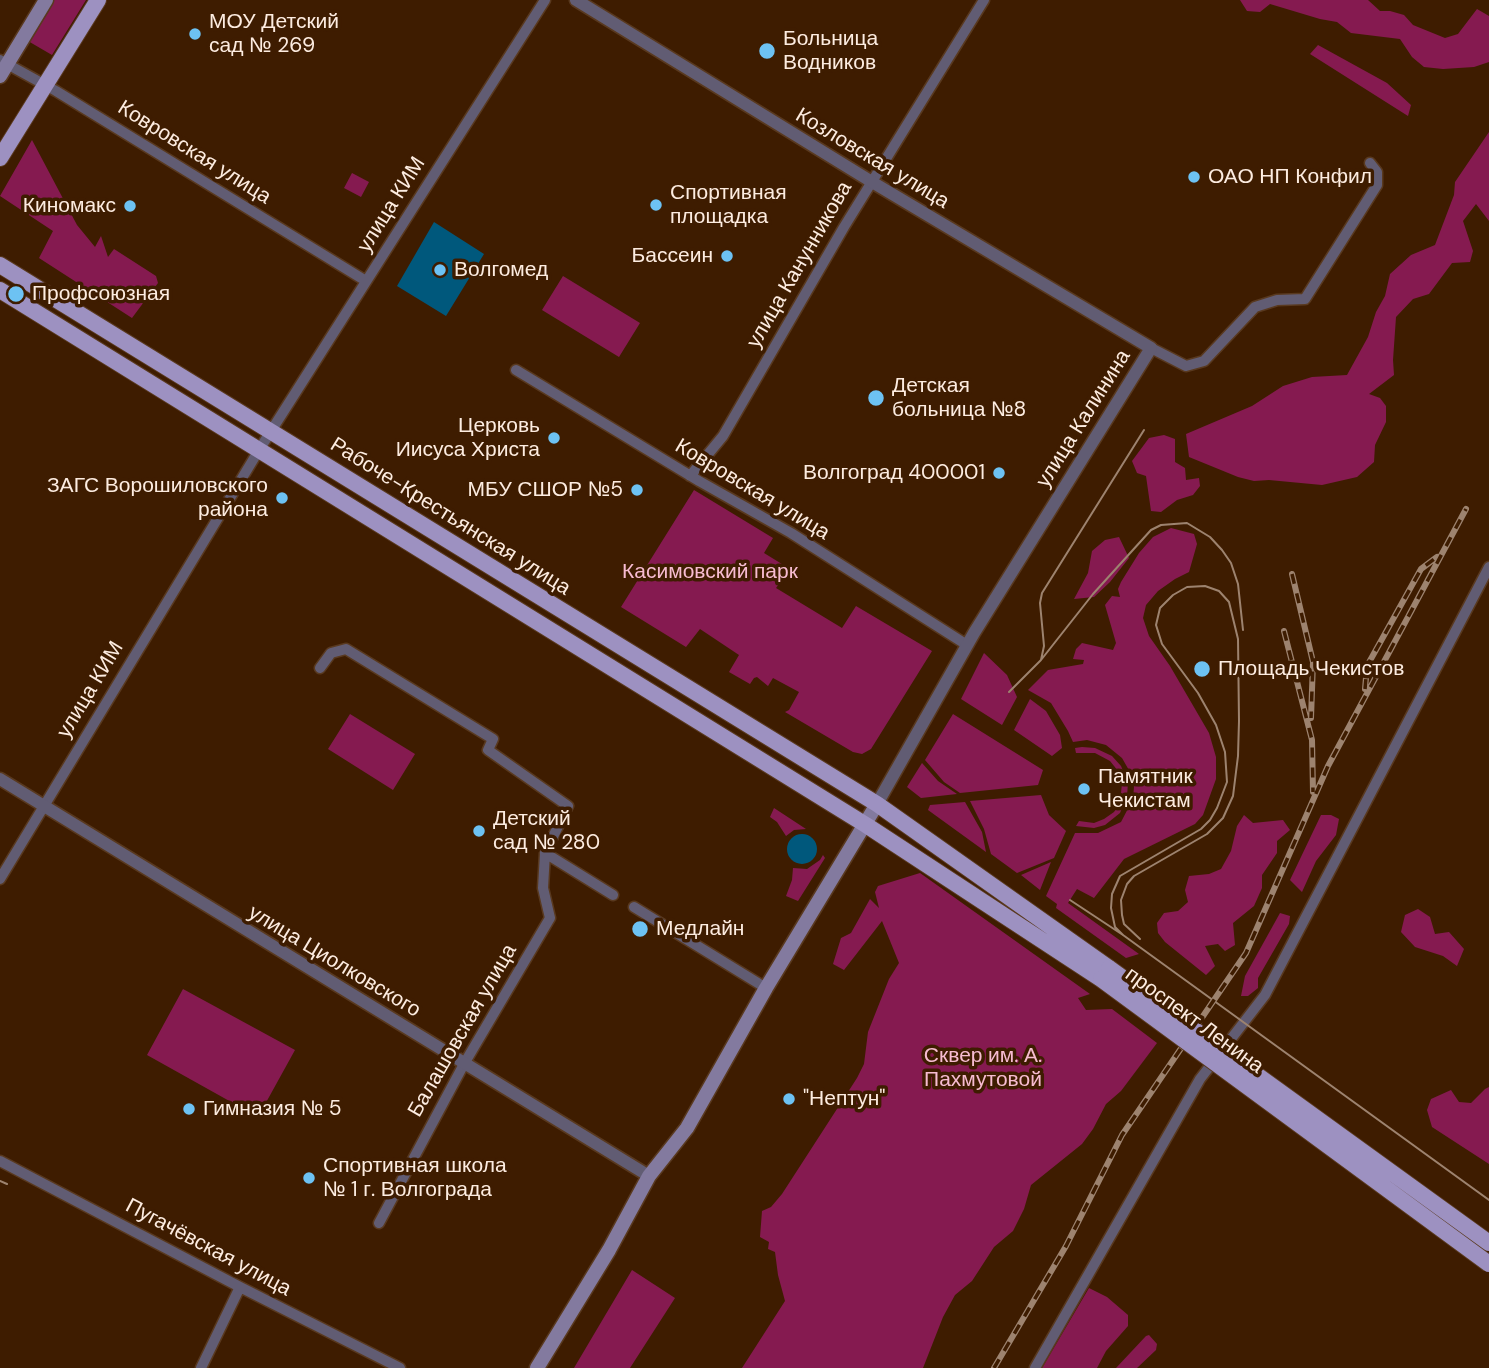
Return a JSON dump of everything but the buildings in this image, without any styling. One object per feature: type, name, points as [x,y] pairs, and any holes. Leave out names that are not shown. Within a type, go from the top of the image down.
[{"type":"main road","points":[[2,67],[46,0]]},
{"type":"main road","points":[[0,158],[98,0]]},
{"type":"main road","name":"Рабоче-Крестьянская улица","points":[[0,265],[877,804]]},
{"type":"main road","name":"Рабоче-Крестьянская улица","points":[[0,290],[866,825]]},
{"type":"main road","points":[[537,1368],[610,1250],[649,1177],[687,1128],[766,988],[877,804]]},
{"type":"main road","name":"проспект Ленина","points":[[877,804],[1489,1264]]},
{"type":"main road","name":"проспект Ленина","points":[[866,825],[1105,974],[1489,1243]]},
{"type":"street","name":"улица КИМ","points":[[0,879],[259,450],[545,0]]},
{"type":"street","name":"Козловская улица","points":[[576,0],[872,182],[1151,348]]},
{"type":"street","name":"улица Канунникова","points":[[690,476],[723,436],[872,182],[985,0]]},
{"type":"street","name":"Ковровская улица","points":[[2,67],[47,85],[366,281]]},
{"type":"street","name":"улица Калинина","points":[[877,804],[967,645],[1151,348],[1186,366],[1204,361],[1255,307],[1277,300],[1305,299],[1377,185],[1377,172],[1370,163]]},
{"type":"street","name":"Ковровская улица","points":[[516,370],[690,476],[791,533],[967,645]]},
{"type":"street","points":[[1035,1368],[1200,1079],[1265,995],[1489,567]]},
{"type":"street","points":[[320,668],[331,653],[346,649],[494,739],[488,750],[568,806],[545,853],[613,895]]},
{"type":"street","name":"улица Циолковского","points":[[0,779],[649,1177]]},
{"type":"street","name":"Балашовская улица","points":[[379,1223],[464,1065],[550,918],[543,888],[545,853]]},
{"type":"street","points":[[634,907],[766,988]]},
{"type":"street","name":"Пугачёвская улица","points":[[0,1161],[400,1368]]},
{"type":"street","points":[[201,1368],[240,1287]]},
{"type":"green space","points":[[53,0],[86,0],[52,55],[28,41]]},
{"type":"green space","points":[[1240,0],[1368,0],[1380,11],[1404,15],[1413,25],[1445,38],[1458,34],[1477,9],[1489,16],[1489,62],[1474,67],[1424,67],[1412,57],[1400,39],[1351,33],[1337,22],[1270,4],[1260,12],[1247,11]]},
{"type":"green space","points":[[1318,45],[1387,83],[1411,105],[1408,116],[1310,54]]},
{"type":"green space","points":[[1489,132],[1489,221],[1476,204],[1463,221],[1473,251],[1470,262],[1452,263],[1429,294],[1413,299],[1396,317],[1394,375],[1369,394],[1380,398],[1386,406],[1386,422],[1375,445],[1374,462],[1357,477],[1322,485],[1254,481],[1189,457],[1186,434],[1252,406],[1283,386],[1312,377],[1347,375],[1368,337],[1376,312],[1385,296],[1390,274],[1411,255],[1435,245],[1454,195],[1455,182]]},
{"type":"green space","points":[[32,140],[77,225],[95,247],[101,236],[108,257],[114,249],[156,276],[158,283],[132,318],[39,258],[53,231],[0,196]]},
{"type":"green space","points":[[352,173],[369,182],[361,197],[344,188]]},
{"type":"green space","points":[[563,276],[640,323],[619,357],[542,310]]},
{"type":"green space","points":[[1164,435],[1175,439],[1175,462],[1185,468],[1186,480],[1199,478],[1200,486],[1193,495],[1177,500],[1161,512],[1151,511],[1146,476],[1137,473],[1132,461],[1149,438]]},
{"type":"green space","name":"Касимовский парк","points":[[694,490],[773,538],[764,553],[790,569],[776,588],[842,628],[856,606],[932,651],[871,749],[862,754],[853,752],[785,712],[789,710],[799,692],[773,678],[768,686],[757,677],[750,684],[729,672],[739,655],[700,629],[686,647],[621,607]]},
{"type":"green space","points":[[1171,528],[1194,534],[1197,544],[1189,572],[1158,591],[1146,605],[1143,618],[1149,636],[1209,733],[1216,757],[1216,779],[1203,815],[1195,824],[1124,859],[1094,898],[1077,889],[1068,903],[1139,954],[1126,958],[1056,908],[1057,904],[1046,896],[1075,833],[1098,833],[1121,822],[1133,799],[1134,787],[1130,772],[1122,758],[1106,745],[1087,740],[1073,742],[1051,703],[1028,690],[1048,670],[1083,664],[1084,660],[1073,659],[1076,649],[1082,643],[1113,650],[1116,643],[1105,605],[1112,596],[1120,597],[1118,589],[1121,582],[1139,553],[1153,537]]},
{"type":"green space","points":[[1119,537],[1129,558],[1094,597],[1074,599],[1088,573],[1092,551],[1105,540]]},
{"type":"green space","points":[[984,653],[1007,675],[1017,697],[1002,725],[961,699]]},
{"type":"green space","points":[[1030,699],[1046,711],[1060,735],[1062,748],[1052,756],[1014,730]]},
{"type":"green space","points":[[350,714],[415,754],[393,790],[328,749]]},
{"type":"green space","points":[[953,714],[1043,770],[1038,785],[960,793],[944,782],[925,760]]},
{"type":"green space","points":[[1075,748],[1095,748],[1112,756],[1121,766],[1128,783],[1127,796],[1120,813],[1105,825],[1094,828],[1076,826],[1079,821],[1094,823],[1114,812],[1120,803],[1122,783],[1118,771],[1110,761],[1095,753],[1076,753]]},
{"type":"green space","points":[[922,763],[938,781],[957,794],[921,798],[907,787]]},
{"type":"green space","points":[[1041,795],[1049,815],[1066,831],[1054,858],[1017,873],[991,854],[984,829],[970,801]]},
{"type":"green space","points":[[965,802],[982,832],[986,852],[928,810],[930,805]]},
{"type":"green space","points":[[774,808],[806,829],[794,830],[786,836],[777,822],[770,817]]},
{"type":"green space","points":[[1244,815],[1253,823],[1283,820],[1290,830],[1277,841],[1277,853],[1262,875],[1262,888],[1254,906],[1233,923],[1235,945],[1225,951],[1218,944],[1205,946],[1215,966],[1206,975],[1165,942],[1158,933],[1157,923],[1164,913],[1178,911],[1188,902],[1185,890],[1189,876],[1209,874],[1221,869],[1231,851],[1237,826]]},
{"type":"green space","points":[[1321,815],[1331,815],[1339,819],[1336,835],[1316,861],[1302,892],[1290,880]]},
{"type":"green space","points":[[823,855],[825,858],[798,901],[786,896],[793,868],[807,869]]},
{"type":"green space","points":[[1051,862],[1040,890],[1021,875]]},
{"type":"green space","name":"Сквер им. А. Пахмутовой","points":[[920,873],[1090,994],[1078,998],[1086,1010],[1112,1009],[1157,1043],[1121,1091],[1106,1104],[1082,1144],[1031,1185],[1024,1209],[1013,1231],[994,1247],[972,1281],[955,1295],[943,1317],[923,1368],[742,1368],[785,1301],[775,1252],[768,1249],[769,1242],[760,1237],[762,1211],[771,1207],[782,1194],[857,1078],[864,1064],[868,1032],[889,979],[899,963],[882,921],[844,970],[833,964],[841,938],[851,933],[870,899],[879,908],[875,892],[878,886]]},
{"type":"green space","points":[[1418,909],[1430,917],[1435,934],[1449,932],[1464,949],[1457,966],[1443,956],[1415,947],[1401,932],[1405,915]]},
{"type":"green space","points":[[1280,913],[1290,916],[1289,924],[1258,978],[1258,988],[1248,996],[1241,996],[1245,976]]},
{"type":"green space","points":[[183,989],[295,1050],[258,1117],[147,1055]]},
{"type":"green space","points":[[1489,1087],[1489,1164],[1432,1127],[1427,1110],[1431,1099],[1451,1090],[1459,1102],[1471,1103]]},
{"type":"green space","points":[[632,1270],[675,1298],[630,1368],[574,1368]]},
{"type":"green space","points":[[1089,1288],[1107,1297],[1128,1315],[1128,1326],[1106,1351],[1097,1368],[1042,1368]]},
{"type":"green space","points":[[1149,1335],[1157,1344],[1156,1350],[1137,1368],[1116,1368],[1146,1336]]},
{"type":"water","name":"Волгомед","points":[[434,222],[484,254],[446,316],[397,286]]},
{"type":"water","points":[[802,834],[813,838],[817,849],[813,860],[802,864],[791,860],[787,849],[791,838]]},
{"type":"tram line","points":[[1041,660],[1044,646],[1040,603],[1042,593],[1144,430]]},
{"type":"tram line","points":[[1009,692],[1041,660],[1093,594],[1151,530],[1161,525],[1187,523],[1210,537],[1222,550],[1231,563],[1238,584],[1243,630]]},
{"type":"tram line","points":[[1123,935],[1115,927],[1111,908],[1112,894],[1120,876],[1201,829],[1217,808],[1227,782],[1225,752],[1216,725],[1198,693],[1162,644],[1156,625],[1160,608],[1173,595],[1187,587],[1205,586],[1219,591],[1229,602],[1238,639],[1238,756],[1233,796],[1223,818],[1207,834],[1134,876],[1127,884],[1121,900],[1124,924],[1140,939]]},
{"type":"tram line","points":[[1070,900],[1123,935],[1489,1200]]},
{"type":"tram line","points":[[0,1181],[7,1184]]},
{"type":"railway","points":[[994,1368],[1066,1246],[1122,1135],[1246,953],[1328,766],[1466,509]]},
{"type":"railway","points":[[1365,689],[1367,666],[1421,569],[1437,557]]},
{"type":"railway","points":[[1292,574],[1313,662],[1311,718]]},
{"type":"railway","points":[[1284,631],[1312,740],[1313,792]]},
{"type":"place","name":"МОУ Детский сад № 269","points":[[195,34]]},
{"type":"place","name":"Больница Водников","points":[[767,51]]},
{"type":"place","name":"ОАО НП Конфил","points":[[1194,177]]},
{"type":"place","name":"Спортивная площадка","points":[[656,205]]},
{"type":"place","name":"Киномакс","points":[[130,206]]},
{"type":"place","name":"Бассеин","points":[[727,256]]},
{"type":"place","name":"Волгомед","points":[[440,270]]},
{"type":"place","name":"Профсоюзная","points":[[16,294]]},
{"type":"place","name":"Детская больница №8","points":[[876,398]]},
{"type":"place","name":"Церковь Иисуса Христа","points":[[554,438]]},
{"type":"place","name":"Волгоград 400001","points":[[999,473]]},
{"type":"place","name":"МБУ СШОР №5","points":[[637,490]]},
{"type":"place","name":"ЗАГС Ворошиловского района","points":[[282,498]]},
{"type":"place","name":"Площадь Чекистов","points":[[1202,669]]},
{"type":"place","name":"Памятник Чекистам","points":[[1084,789]]},
{"type":"place","name":"Детский сад № 280","points":[[479,831]]},
{"type":"place","name":"Медлайн","points":[[640,929]]},
{"type":"place","name":"\"Нептун\"","points":[[789,1099]]},
{"type":"place","name":"Гимназия № 5","points":[[189,1109]]},
{"type":"place","name":"Спортивная школа № 1 г. Волгограда","points":[[309,1178]]}]
